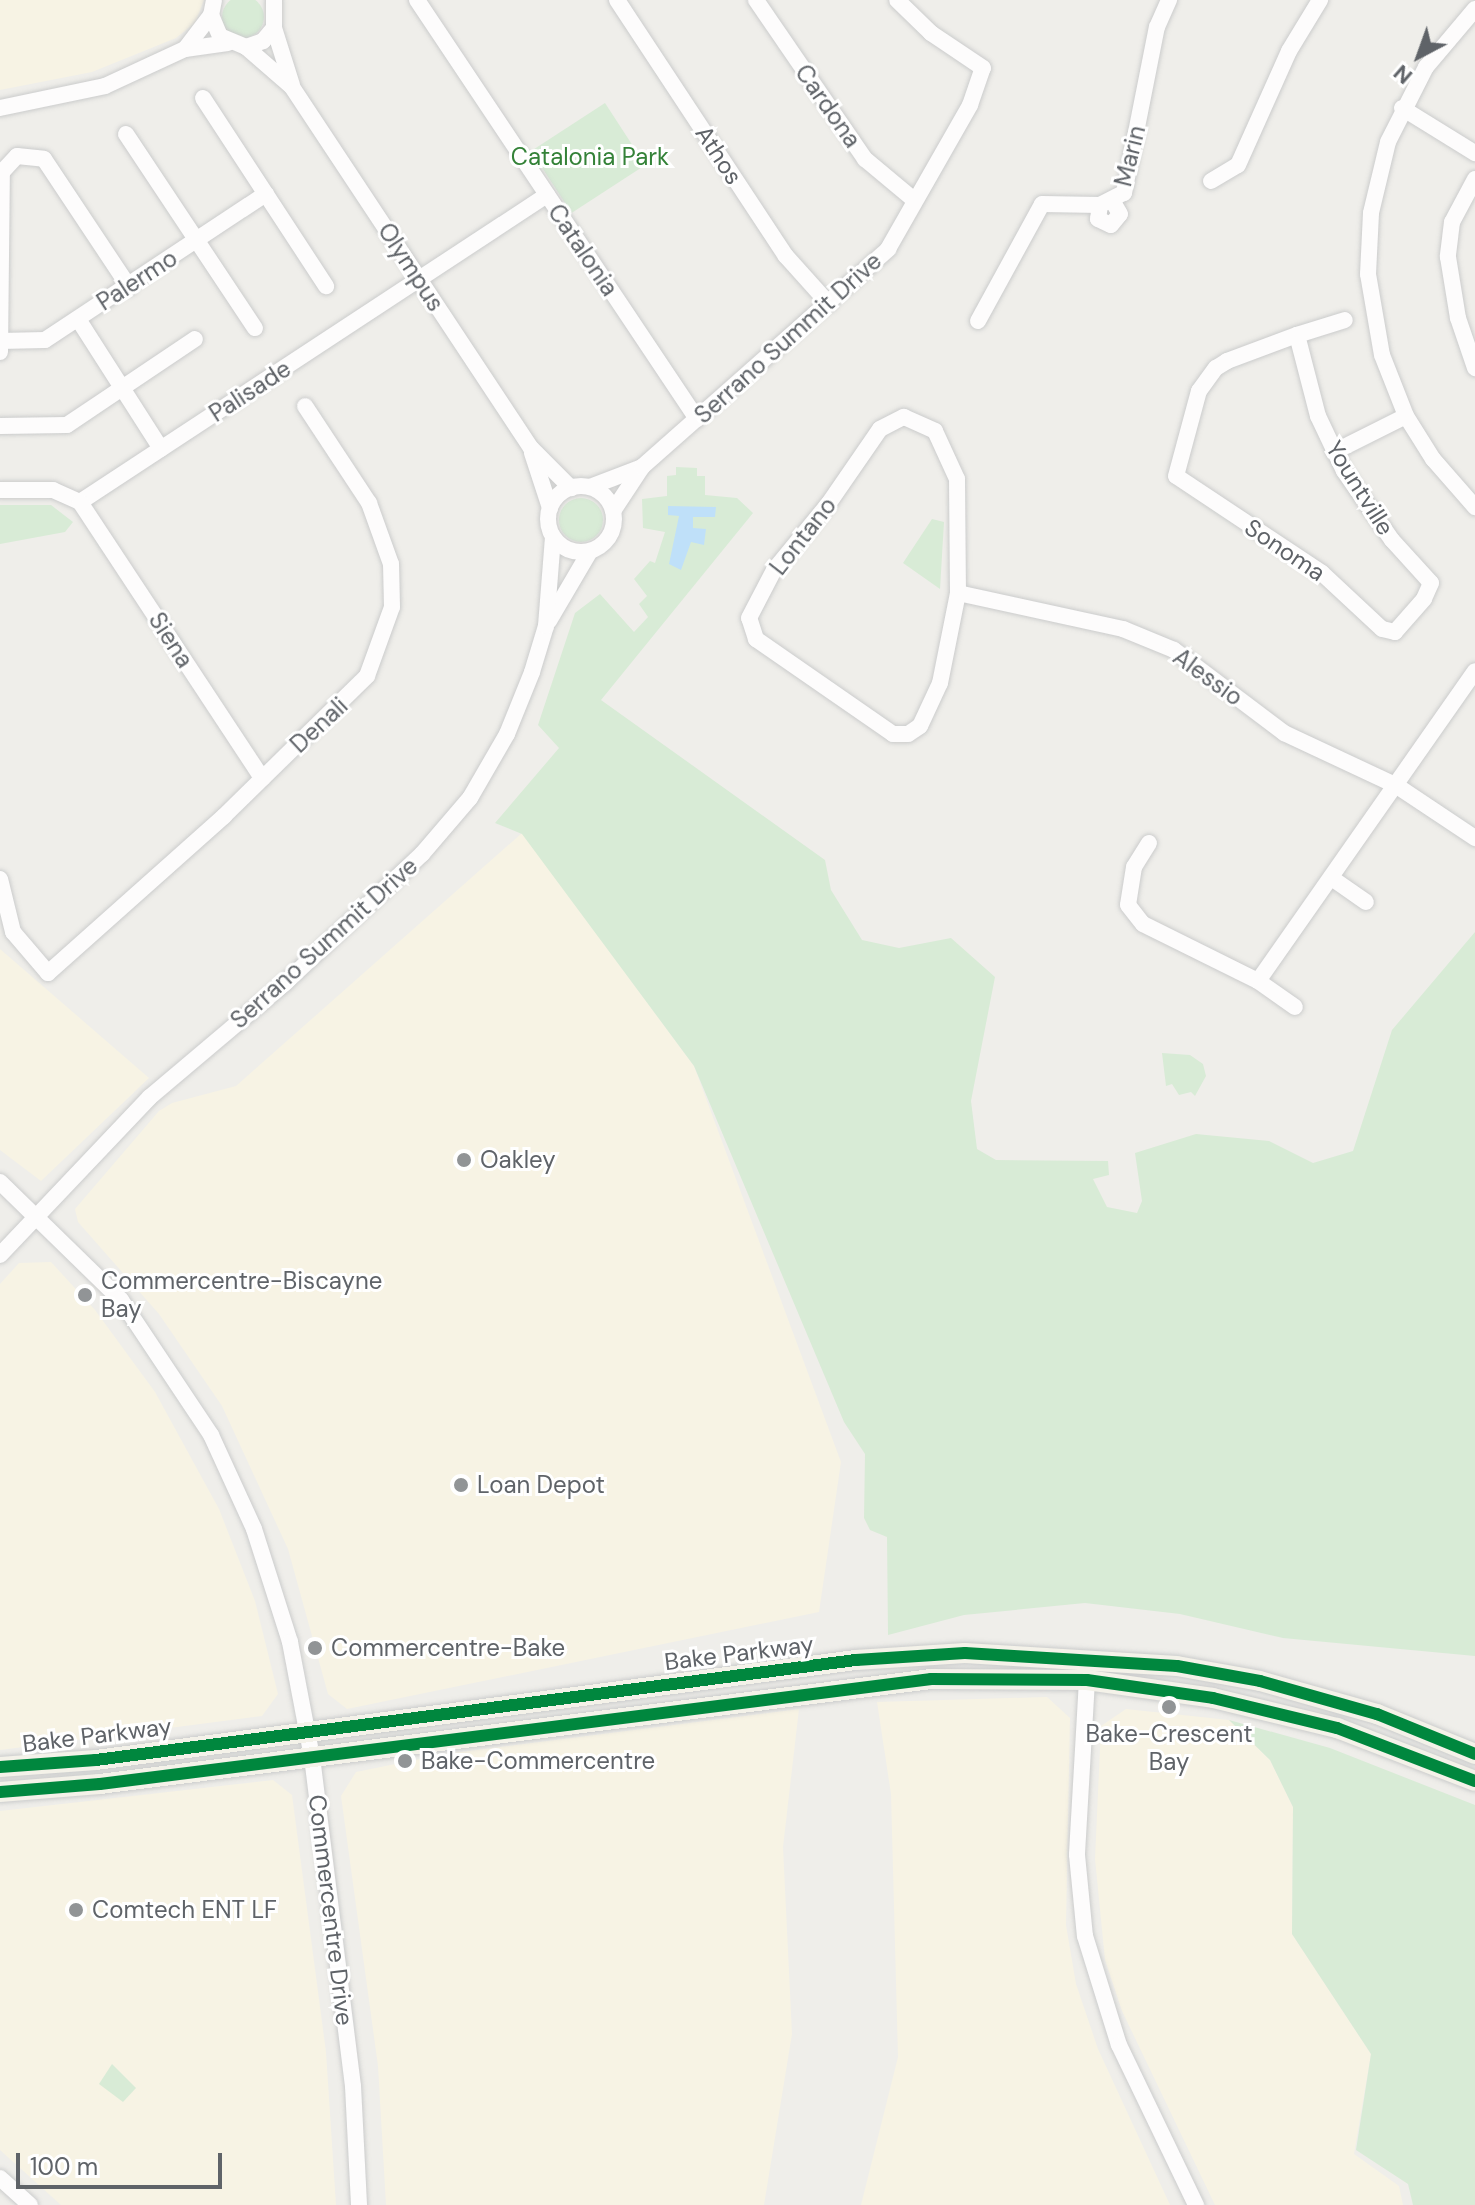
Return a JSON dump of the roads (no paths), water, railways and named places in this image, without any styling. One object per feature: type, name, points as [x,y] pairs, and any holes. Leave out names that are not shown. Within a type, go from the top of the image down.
[{"type":"main road","name":"Bake Parkway","points":[[0,1767],[308,1731],[856,1660],[965,1653],[1177,1666],[1289,1690],[1377,1714],[1475,1754]]},
{"type":"main road","points":[[1087,1680],[1092,1674],[1123,1672],[1256,1694],[1289,1690]]},
{"type":"main road","name":"Bake Parkway","points":[[0,1792],[312,1757],[931,1679],[1087,1680],[1213,1698],[1337,1728],[1475,1781]]},
{"type":"street","name":"Catalonia","points":[[417,0],[697,419]]},
{"type":"street","name":"Athos","points":[[617,0],[786,256],[829,304]]},
{"type":"street","name":"Cardona","points":[[756,0],[865,159],[913,199]]},
{"type":"street","name":"Serrano Summit Drive","points":[[0,1255],[150,1097],[285,983],[422,854],[470,798],[507,734],[546,626],[590,551],[608,539],[613,511],[642,467],[888,249],[913,199],[970,105],[983,68],[931,33],[897,0]]},
{"type":"street","name":"Marin","points":[[978,321],[1042,204],[1106,203],[1127,187],[1157,27],[1169,0]]},
{"type":"street","points":[[1211,181],[1238,165],[1289,51],[1320,0]]},
{"type":"street","points":[[0,108],[105,86],[185,49],[228,43],[246,47],[263,41],[274,28],[278,3]]},
{"type":"street","points":[[212,8],[228,43]]},
{"type":"street","points":[[185,49],[212,8]]},
{"type":"street","points":[[1472,499],[1406,416],[1382,355],[1368,274],[1374,198],[1402,108],[1426,67],[1475,9]]},
{"type":"street","name":"Olympus","points":[[274,28],[292,87]]},
{"type":"street","name":"Olympus","points":[[246,47],[292,87],[531,448],[571,488]]},
{"type":"street","points":[[203,98],[326,286]]},
{"type":"street","points":[[1402,108],[1475,153]]},
{"type":"street","points":[[126,134],[255,328]]},
{"type":"street","points":[[0,352],[2,172],[17,156],[34,154],[44,159],[129,287]]},
{"type":"street","points":[[1475,179],[1452,222],[1448,257],[1458,318],[1475,368]]},
{"type":"street","name":"Palermo","points":[[0,341],[45,340],[266,194]]},
{"type":"street","name":"Palisade","points":[[80,502],[547,195]]},
{"type":"street","points":[[78,319],[161,449]]},
{"type":"street","points":[[1297,335],[1345,320]]},
{"type":"street","name":"Yountville","points":[[1297,335],[1334,452],[1369,509],[1431,583],[1401,628],[1388,632]]},
{"type":"street","name":"Sonoma","points":[[1297,335],[1227,361],[1208,377],[1176,462],[1176,476],[1322,573],[1388,632]]},
{"type":"street","points":[[0,426],[67,425],[195,339]]},
{"type":"street","name":"Denali","points":[[0,879],[13,932],[48,973],[262,778],[367,676],[392,607],[391,564],[369,503],[305,406]]},
{"type":"street","points":[[1334,452],[1406,416]]},
{"type":"street","name":"Lontano","points":[[904,417],[935,431],[957,479],[958,593],[940,683],[920,726],[908,734],[893,734],[756,639],[749,618],[774,570],[829,503],[880,429],[904,417]]},
{"type":"street","name":"Olympus","points":[[531,448],[550,508]]},
{"type":"street","name":"Serrano Summit Drive","points":[[571,488],[590,487],[642,467]]},
{"type":"street","points":[[590,487],[607,498],[613,511]]},
{"type":"street","points":[[550,508],[571,488]]},
{"type":"street","points":[[0,490],[53,490],[80,502]]},
{"type":"street","name":"Siena","points":[[80,502],[262,778]]},
{"type":"street","name":"Serrano Summit Drive","points":[[546,626],[553,537],[550,508]]},
{"type":"street","points":[[553,537],[568,549],[590,551]]},
{"type":"street","name":"Alessio","points":[[958,593],[1123,629],[1174,650],[1284,733],[1397,786],[1475,838]]},
{"type":"street","points":[[1258,981],[1333,879],[1475,671]]},
{"type":"street","points":[[1149,843],[1134,867],[1128,905],[1143,924],[1258,981],[1295,1007]]},
{"type":"street","points":[[1333,879],[1366,902]]},
{"type":"street","name":"Commercentre Drive","points":[[0,1182],[38,1215],[121,1300],[211,1435],[274,1585],[312,1757],[356,2110],[359,2205]]},
{"type":"street","points":[[1087,1680],[1077,1855],[1085,1936],[1119,2045],[1196,2205]]},
{"type":"street","points":[[0,2178],[30,2205]]},
{"type":"water","points":[[668,506],[716,507],[715,517],[693,517],[693,528],[706,529],[704,545],[691,542],[681,570],[669,564],[679,516],[668,515]]},
{"type":"place","name":"Oakley","points":[[464,1160]]},
{"type":"place","name":"Commercentre-Biscayne Bay","points":[[85,1295]]},
{"type":"place","name":"Loan Depot","points":[[461,1485]]},
{"type":"place","name":"Commercentre-Bake","points":[[315,1648]]},
{"type":"place","name":"Bake-Crescent Bay","points":[[1169,1707]]},
{"type":"place","name":"Bake-Commercentre","points":[[405,1761]]},
{"type":"place","name":"Comtech ENT LF","points":[[76,1910]]},
{"type":"park label","name":"Catalonia Park","points":[[590,157]]}]
